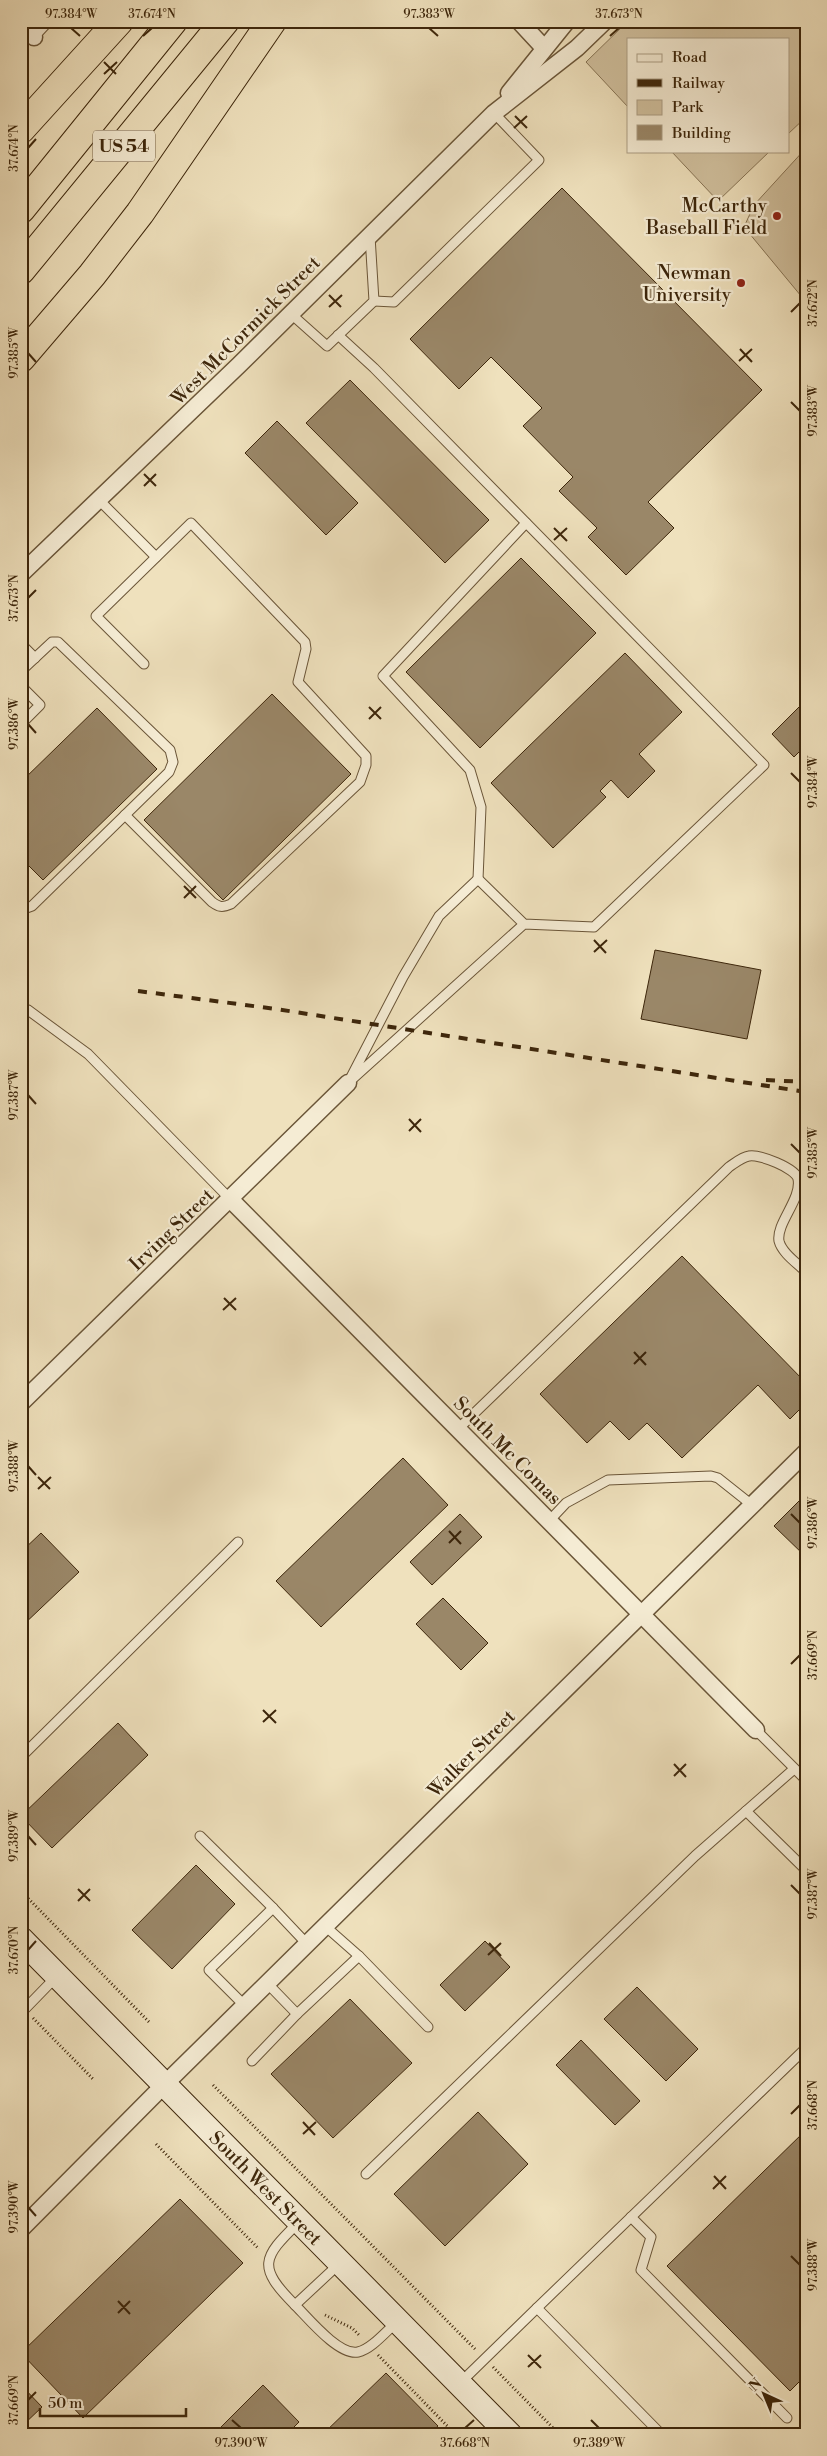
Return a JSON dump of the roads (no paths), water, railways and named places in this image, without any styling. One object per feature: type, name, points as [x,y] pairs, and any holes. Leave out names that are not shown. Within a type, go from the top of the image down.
[{"type":"highway","points":[[21,129],[119,21]]},
{"type":"highway","name":"US 54","points":[[21,209],[173,21]]},
{"type":"highway","name":"US 54","points":[[21,270],[225,21]]},
{"type":"highway","points":[[21,358],[92,275],[140,213],[272,21]]},
{"type":"main road","name":"South West Street","points":[[21,1939],[510,2435]]},
{"type":"street","points":[[519,21],[544,48]]},
{"type":"street","name":"West McCormick Street","points":[[494,113],[567,21]]},
{"type":"street","name":"West McCormick Street","points":[[21,574],[494,113],[577,48],[605,21]]},
{"type":"street","points":[[21,24],[34,37]]},
{"type":"street","name":"Irving Street","points":[[21,1403],[231,1200],[348,1083]]},
{"type":"street","name":"South Mc Comas","points":[[231,1200],[756,1730]]},
{"type":"street","name":"Walker Street","points":[[21,2229],[267,1983],[806,1452]]},
{"type":"lane","points":[[34,37],[50,21]]},
{"type":"lane","points":[[290,313],[327,346],[374,301],[394,302],[539,160],[494,113]]},
{"type":"lane","points":[[370,234],[374,301]]},
{"type":"lane","points":[[338,335],[374,368],[764,765],[594,927],[524,924],[478,880]]},
{"type":"lane","points":[[99,500],[156,557]]},
{"type":"lane","points":[[125,815],[212,902],[218,907],[224,908],[231,904],[360,782],[366,765],[366,756],[298,682],[306,649],[305,642],[191,523],[96,616],[144,664]]},
{"type":"lane","points":[[348,1083],[403,977],[438,916],[478,880],[481,807],[470,770],[383,676],[526,523]]},
{"type":"lane","points":[[21,671],[52,642],[58,642],[170,750],[173,762],[169,772],[32,906],[21,910]]},
{"type":"lane","points":[[21,644],[35,658]]},
{"type":"lane","points":[[21,686],[40,705],[21,724]]},
{"type":"lane","points":[[348,1083],[524,924]]},
{"type":"lane","points":[[21,1009],[28,1010],[88,1054],[231,1200]]},
{"type":"lane","points":[[458,1428],[728,1167],[739,1160],[750,1156],[762,1157],[793,1171],[798,1178],[798,1189],[779,1238],[781,1248],[806,1272]]},
{"type":"lane","points":[[550,1520],[566,1503],[608,1480],[712,1476],[731,1487],[752,1505]]},
{"type":"lane","points":[[21,1757],[238,1542]]},
{"type":"lane","points":[[756,1730],[806,1780]]},
{"type":"lane","points":[[366,2174],[688,1863],[794,1769]]},
{"type":"lane","points":[[746,1811],[806,1870]]},
{"type":"lane","points":[[200,1836],[307,1944]]},
{"type":"lane","points":[[245,2006],[209,1970],[273,1908]]},
{"type":"lane","points":[[325,1926],[360,1956],[428,2027]]},
{"type":"lane","points":[[252,2061],[297,2014],[360,1956]]},
{"type":"lane","points":[[23,2011],[58,1976]]},
{"type":"lane","points":[[267,1983],[297,2014]]},
{"type":"lane","points":[[460,2383],[806,2048]]},
{"type":"lane","points":[[631,2217],[651,2237],[641,2270],[787,2418]]},
{"type":"lane","points":[[300,2221],[274,2247],[269,2264],[276,2285],[295,2305],[330,2340],[345,2351],[358,2352],[370,2345],[398,2321]]},
{"type":"lane","points":[[295,2305],[341,2263]]},
{"type":"lane","points":[[537,2308],[662,2435]]},
{"type":"railway","points":[[138,991],[276,1009],[806,1092]]},
{"type":"railway","points":[[766,1080],[806,1082]]},
{"type":"place","name":"McCarthy Baseball Field","points":[[777,216]]},
{"type":"place","name":"Newman University","points":[[741,283]]}]
